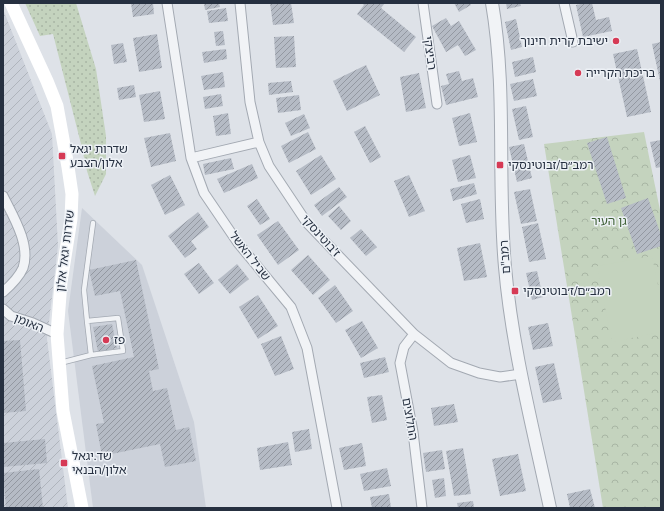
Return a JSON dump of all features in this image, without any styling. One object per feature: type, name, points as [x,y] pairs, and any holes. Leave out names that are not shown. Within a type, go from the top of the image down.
[{"type":"main road","name":"שדרות יגאל אלון","points":[[11,3],[57,106],[64,138],[71,188],[71,219],[60,282],[57,334],[63,411],[82,508]]},
{"type":"street","name":"שביל האשל","points":[[167,3],[191,158],[204,193],[238,243],[291,307],[307,348],[337,508]]},
{"type":"street","name":"ז'בוטינסקי","points":[[240,3],[250,102],[259,142],[269,166],[307,223],[414,334],[452,363],[479,373],[500,376],[521,374]]},
{"type":"street","name":"רביצקי","points":[[423,3],[437,104]]},
{"type":"street","name":"רמב\"ם","points":[[492,3],[500,67],[503,228],[510,317],[550,508]]},
{"type":"street","points":[[564,3],[573,42]]},
{"type":"street","points":[[191,158],[259,142]]},
{"type":"street","points":[[3,196],[21,233],[25,254],[23,268],[12,284],[3,292]]},
{"type":"street","name":"האומן","points":[[3,309],[11,316],[33,323],[57,334]]},
{"type":"street","name":"החלוצים","points":[[414,334],[404,347],[400,363],[413,432],[422,508]]},
{"type":"lane","points":[[91,355],[84,290],[93,223]]},
{"type":"lane","points":[[59,363],[91,355],[122,351],[118,318],[87,321]]},
{"type":"shaded area","points":[[3,9],[52,134],[58,246],[47,339],[68,508],[3,508]]},
{"type":"shaded area","points":[[82,208],[142,265],[194,422],[206,508],[93,508],[68,311]]},
{"type":"green space","points":[[25,3],[76,3],[96,69],[106,136],[106,174],[95,196],[87,171],[53,34],[40,36]]},
{"type":"green space","name":"גן העיר","points":[[644,132],[661,215],[661,508],[603,508],[544,144]]},
{"type":"green space","points":[[652,256],[661,300],[661,332],[612,342],[597,266]]},
{"type":"building","points":[[131,3],[153,3],[154,14],[133,17]]},
{"type":"building","points":[[204,3],[219,3],[220,7],[205,10]]},
{"type":"building","points":[[270,3],[291,3],[294,23],[273,25]]},
{"type":"building","points":[[362,3],[385,3],[381,8],[416,37],[404,52],[357,14],[364,5]]},
{"type":"building","points":[[454,3],[470,3],[471,5],[459,12]]},
{"type":"building","points":[[506,3],[520,3],[521,6],[507,9]]},
{"type":"building","points":[[592,3],[596,20],[609,17],[612,31],[583,37],[576,5]]},
{"type":"building","points":[[226,8],[228,21],[209,23],[207,11]]},
{"type":"building","points":[[446,18],[451,26],[459,21],[476,50],[465,56],[458,45],[446,52],[432,26]]},
{"type":"building","points":[[516,19],[522,47],[511,50],[505,22]]},
{"type":"building","points":[[223,31],[225,45],[216,46],[214,32]]},
{"type":"building","points":[[157,34],[162,68],[139,72],[133,38]]},
{"type":"building","points":[[294,36],[296,67],[276,68],[274,37]]},
{"type":"building","points":[[661,42],[661,81],[660,81],[652,44]]},
{"type":"building","points":[[123,43],[127,62],[114,64],[111,45]]},
{"type":"building","points":[[226,49],[227,59],[204,63],[202,52]]},
{"type":"building","points":[[637,49],[651,112],[627,117],[613,54]]},
{"type":"building","points":[[533,57],[536,72],[515,77],[512,62]]},
{"type":"building","points":[[366,65],[380,95],[347,111],[333,81]]},
{"type":"building","points":[[459,71],[462,81],[473,78],[478,97],[446,105],[441,86],[449,84],[446,74]]},
{"type":"building","points":[[223,72],[225,87],[204,90],[201,76]]},
{"type":"building","points":[[419,73],[426,108],[406,112],[400,77]]},
{"type":"building","points":[[533,79],[537,96],[514,101],[510,84]]},
{"type":"building","points":[[291,81],[293,92],[269,95],[268,83]]},
{"type":"building","points":[[134,85],[136,97],[119,100],[117,88]]},
{"type":"building","points":[[160,91],[165,119],[144,122],[139,95]]},
{"type":"building","points":[[221,94],[223,106],[205,109],[203,97]]},
{"type":"building","points":[[299,95],[301,110],[278,113],[276,98]]},
{"type":"building","points":[[526,106],[533,137],[519,140],[512,109]]},
{"type":"building","points":[[228,113],[231,134],[216,136],[213,116]]},
{"type":"building","points":[[470,113],[477,142],[459,146],[452,118]]},
{"type":"building","points":[[304,114],[310,128],[291,136],[285,123]]},
{"type":"building","points":[[365,126],[381,157],[370,163],[354,132]]},
{"type":"building","points":[[308,132],[316,149],[289,163],[281,146]]},
{"type":"building","points":[[170,133],[176,161],[151,167],[144,138]]},
{"type":"building","points":[[607,137],[626,198],[607,204],[587,143]]},
{"type":"building","points":[[661,140],[661,167],[656,168],[650,142]]},
{"type":"building","points":[[524,144],[532,178],[517,182],[509,147]]},
{"type":"building","points":[[321,155],[336,179],[311,195],[296,171]]},
{"type":"building","points":[[470,155],[476,178],[458,182],[452,160]]},
{"type":"building","points":[[231,158],[234,169],[205,175],[203,164]]},
{"type":"building","points":[[252,164],[258,178],[224,193],[217,179]]},
{"type":"building","points":[[170,175],[185,205],[165,215],[151,185]]},
{"type":"building","points":[[409,175],[425,211],[409,217],[394,181]]},
{"type":"building","points":[[474,183],[477,194],[453,201],[450,189]]},
{"type":"building","points":[[339,187],[347,197],[322,216],[314,205]]},
{"type":"building","points":[[530,189],[537,221],[521,224],[514,192]]},
{"type":"building","points":[[648,198],[661,235],[661,246],[637,254],[621,208]]},
{"type":"building","points":[[257,199],[270,219],[260,225],[247,206]]},
{"type":"building","points":[[480,199],[484,219],[466,223],[461,204]]},
{"type":"building","points":[[339,206],[351,221],[341,230],[328,216]]},
{"type":"building","points":[[198,212],[209,227],[191,241],[197,249],[185,258],[168,236]]},
{"type":"building","points":[[278,221],[299,250],[278,265],[257,235]]},
{"type":"building","points":[[538,223],[546,259],[529,262],[522,227]]},
{"type":"building","points":[[361,229],[377,247],[366,256],[350,238]]},
{"type":"building","points":[[480,243],[487,277],[464,281],[457,248]]},
{"type":"building","points":[[308,255],[330,280],[313,295],[291,270]]},
{"type":"building","points":[[136,260],[159,369],[149,371],[153,391],[167,388],[176,430],[189,427],[196,461],[165,467],[160,444],[102,456],[96,424],[104,423],[92,366],[134,357],[120,291],[95,296],[89,270]]},
{"type":"building","points":[[199,263],[214,283],[199,294],[184,274]]},
{"type":"building","points":[[237,264],[249,279],[230,294],[218,280]]},
{"type":"building","points":[[537,271],[543,297],[532,300],[526,273]]},
{"type":"building","points":[[335,285],[353,311],[336,323],[318,298]]},
{"type":"building","points":[[258,295],[278,326],[258,339],[239,307]]},
{"type":"building","points":[[362,321],[378,348],[361,358],[345,330]]},
{"type":"building","points":[[548,323],[553,346],[533,350],[528,327]]},
{"type":"building","points":[[112,324],[117,348],[98,352],[93,327]]},
{"type":"building","points":[[281,336],[294,369],[275,376],[261,344]]},
{"type":"building","points":[[20,340],[26,411],[3,413],[3,341]]},
{"type":"building","points":[[385,357],[389,372],[364,378],[360,363]]},
{"type":"building","points":[[554,363],[562,399],[543,403],[535,367]]},
{"type":"building","points":[[382,395],[387,420],[372,423],[367,397]]},
{"type":"building","points":[[454,404],[458,422],[434,426],[431,408]]},
{"type":"building","points":[[309,429],[312,449],[295,452],[292,432]]},
{"type":"building","points":[[45,439],[47,463],[3,467],[3,443]]},
{"type":"building","points":[[288,442],[292,465],[260,470],[257,448]]},
{"type":"building","points":[[362,443],[366,466],[344,470],[339,448]]},
{"type":"building","points":[[463,448],[471,494],[454,496],[446,451]]},
{"type":"building","points":[[442,450],[445,469],[426,472],[423,453]]},
{"type":"building","points":[[518,454],[526,491],[500,496],[492,459]]},
{"type":"building","points":[[387,468],[391,486],[364,491],[360,474]]},
{"type":"building","points":[[39,469],[43,508],[6,508],[3,473]]},
{"type":"building","points":[[444,478],[446,496],[435,498],[432,480]]},
{"type":"building","points":[[590,489],[595,508],[570,508],[567,494]]},
{"type":"building","points":[[389,494],[391,508],[372,508],[370,497]]},
{"type":"building","points":[[473,501],[474,508],[458,508],[457,503]]},
{"type":"place","name":"ישיבת קרית חינוך","points":[[616,41]]},
{"type":"place","name":"בריכת הקרייה","points":[[578,73]]},
{"type":"place","name":"שדרות יגאל אלון/הצבע","points":[[62,156]]},
{"type":"place","name":"רמב״ם/זבוטינסקי","points":[[500,165]]},
{"type":"place","name":"רמב״ם/ז׳בוטינסקי","points":[[515,291]]},
{"type":"place","name":"פז","points":[[106,340]]},
{"type":"place","name":"שד.יגאל אלון/הבנאי","points":[[64,463]]}]
